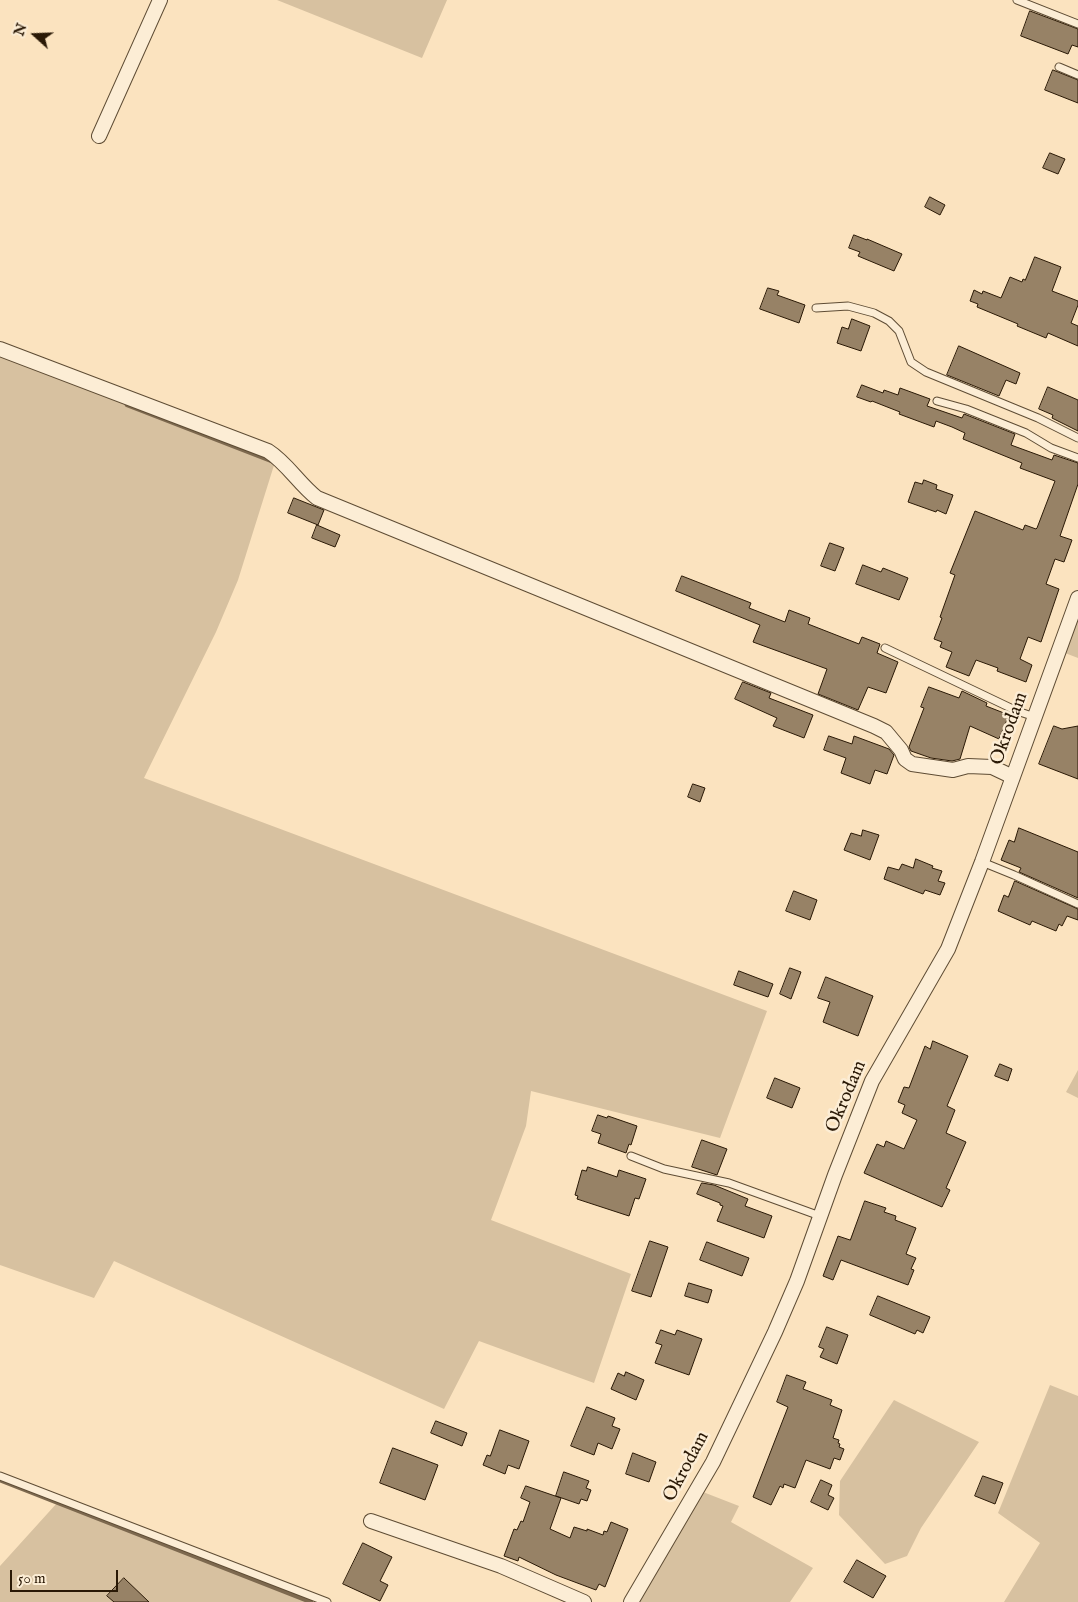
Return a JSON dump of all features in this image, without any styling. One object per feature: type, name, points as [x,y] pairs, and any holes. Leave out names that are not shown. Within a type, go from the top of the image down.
[{"type":"street","points":[[99,136],[160,0]]},
{"type":"street","points":[[0,349],[268,450],[277,456],[308,491],[317,498],[874,726],[886,732],[901,750],[905,759],[912,764],[953,770],[968,766],[992,767],[1012,777]]},
{"type":"street","name":"Okrodam","points":[[631,1602],[713,1462],[775,1332],[797,1281],[872,1081],[948,949],[982,862],[1078,598]]},
{"type":"street","points":[[371,1521],[502,1566],[584,1602]]},
{"type":"lane","points":[[1017,0],[1078,24]]},
{"type":"lane","points":[[1059,67],[1078,76]]},
{"type":"lane","points":[[816,308],[848,306],[874,313],[889,321],[899,331],[911,362],[926,372],[1038,418],[1078,438]]},
{"type":"lane","points":[[937,401],[966,409],[1026,433],[1050,448],[1078,458]]},
{"type":"lane","points":[[885,648],[1017,711],[1035,717]]},
{"type":"lane","points":[[982,862],[1078,904]]},
{"type":"lane","points":[[630,1156],[664,1169],[729,1184],[820,1216]]},
{"type":"lane","points":[[0,1476],[327,1602]]},
{"type":"shaded area","points":[[277,0],[447,0],[422,58]]},
{"type":"shaded area","points":[[0,355],[275,462],[238,580],[216,632],[144,778],[767,1011],[720,1138],[531,1091],[526,1126],[491,1220],[631,1274],[594,1383],[479,1341],[444,1409],[114,1261],[94,1298],[0,1265]]},
{"type":"shaded area","points":[[1078,616],[1078,658],[1065,653]]},
{"type":"shaded area","points":[[1078,1070],[1078,1098],[1066,1092]]},
{"type":"shaded area","points":[[1050,1385],[1078,1396],[1078,1602],[1004,1602],[1040,1543],[998,1513]]},
{"type":"shaded area","points":[[894,1400],[979,1442],[921,1528],[907,1556],[885,1564],[839,1515],[840,1481]]},
{"type":"shaded area","points":[[703,1492],[739,1506],[731,1522],[813,1568],[790,1602],[636,1602]]},
{"type":"shaded area","points":[[57,1503],[311,1602],[0,1602],[0,1566]]},
{"type":"building","points":[[1030,11],[1078,29],[1078,47],[1072,45],[1068,54],[1021,36]]},
{"type":"building","points":[[1053,70],[1078,80],[1078,103],[1045,90]]},
{"type":"building","points":[[1050,153],[1065,159],[1058,174],[1043,168]]},
{"type":"building","points":[[930,197],[945,205],[940,215],[925,207]]},
{"type":"building","points":[[854,235],[902,254],[894,271],[858,256],[860,252],[849,248]]},
{"type":"building","points":[[1035,257],[1061,267],[1052,291],[1078,301],[1071,323],[1078,326],[1078,346],[1048,333],[1046,338],[1017,326],[1018,324],[977,307],[978,304],[970,301],[974,290],[982,294],[983,291],[1001,298],[1010,277],[1022,282],[1023,279],[1025,280]]},
{"type":"building","points":[[768,288],[779,291],[777,295],[805,305],[799,323],[760,309]]},
{"type":"building","points":[[852,319],[870,326],[861,351],[837,343],[842,327],[848,329]]},
{"type":"building","points":[[959,346],[1020,373],[1016,384],[1006,380],[999,396],[947,375]]},
{"type":"building","points":[[862,385],[883,393],[884,390],[898,395],[900,388],[930,399],[927,406],[962,418],[964,414],[1015,434],[1011,445],[1052,460],[1054,455],[1078,463],[1078,484],[1060,536],[1072,540],[1064,562],[1055,559],[1046,584],[1059,589],[1041,642],[1028,637],[1020,659],[1032,665],[1026,682],[997,671],[998,668],[976,660],[969,676],[946,667],[952,652],[940,647],[942,642],[934,639],[955,575],[950,573],[975,511],[1023,530],[1025,525],[1036,529],[1055,481],[1020,468],[1022,463],[963,439],[965,433],[952,427],[936,421],[934,427],[899,414],[900,412],[872,401],[857,397]]},
{"type":"building","points":[[1048,387],[1078,400],[1078,431],[1052,418],[1053,415],[1039,409]]},
{"type":"building","points":[[924,480],[937,485],[936,489],[953,495],[946,514],[908,502],[915,482],[922,484]]},
{"type":"building","points":[[294,498],[324,510],[318,525],[288,513]]},
{"type":"building","points":[[317,525],[340,535],[335,547],[312,538]]},
{"type":"building","points":[[830,543],[844,548],[835,571],[821,566]]},
{"type":"building","points":[[863,565],[881,572],[883,568],[908,578],[899,600],[856,584]]},
{"type":"building","points":[[682,576],[751,603],[749,608],[785,622],[789,610],[810,618],[808,624],[859,644],[862,637],[880,644],[877,653],[898,662],[886,693],[868,687],[858,710],[818,694],[827,669],[753,642],[760,625],[676,591]]},
{"type":"building","points":[[743,682],[771,693],[769,698],[813,715],[804,738],[773,726],[777,718],[735,699]]},
{"type":"building","points":[[929,687],[959,698],[962,691],[987,703],[986,706],[1009,715],[999,739],[970,726],[960,759],[952,761],[931,758],[911,751],[909,747],[924,708],[921,707]]},
{"type":"building","points":[[1054,726],[1062,729],[1078,726],[1078,779],[1039,764]]},
{"type":"building","points":[[829,736],[852,744],[854,736],[889,749],[894,755],[887,774],[875,770],[870,784],[841,773],[846,758],[824,750]]},
{"type":"building","points":[[693,784],[705,788],[700,802],[688,797]]},
{"type":"building","points":[[1019,828],[1078,852],[1078,898],[1019,872],[1021,868],[1001,860],[1009,840],[1014,842]]},
{"type":"building","points":[[863,830],[879,835],[870,860],[844,850],[851,833],[861,836]]},
{"type":"building","points":[[916,859],[942,871],[938,881],[945,883],[940,895],[925,890],[923,894],[884,879],[888,867],[899,870],[902,864],[913,868]]},
{"type":"building","points":[[1015,881],[1078,909],[1078,920],[1067,916],[1062,926],[1059,924],[1056,931],[1032,921],[1030,925],[998,911],[1004,895],[1008,897]]},
{"type":"building","points":[[794,891],[817,900],[810,920],[786,911]]},
{"type":"building","points":[[790,968],[801,972],[791,999],[780,994]]},
{"type":"building","points":[[739,971],[773,984],[768,997],[734,985]]},
{"type":"building","points":[[826,977],[873,996],[858,1036],[823,1022],[830,1002],[818,998]]},
{"type":"building","points":[[933,1041],[968,1056],[947,1106],[955,1110],[946,1133],[966,1142],[946,1188],[950,1190],[942,1207],[864,1173],[877,1144],[884,1147],[886,1141],[904,1149],[917,1120],[902,1113],[905,1105],[898,1102],[904,1087],[909,1088],[925,1046],[930,1049]]},
{"type":"building","points":[[1000,1064],[1012,1069],[1008,1081],[995,1076]]},
{"type":"building","points":[[775,1078],[800,1088],[792,1108],[767,1098]]},
{"type":"building","points":[[598,1115],[607,1118],[608,1116],[637,1126],[631,1145],[629,1144],[626,1153],[598,1143],[601,1134],[592,1131]]},
{"type":"building","points":[[702,1140],[727,1149],[717,1175],[692,1167]]},
{"type":"building","points":[[588,1167],[617,1177],[619,1170],[646,1179],[639,1199],[635,1198],[629,1216],[577,1199],[578,1196],[575,1195],[582,1170],[586,1171]]},
{"type":"building","points":[[702,1183],[714,1185],[748,1199],[745,1206],[772,1216],[764,1238],[717,1221],[723,1206],[697,1194]]},
{"type":"building","points":[[865,1201],[886,1208],[884,1212],[896,1216],[895,1220],[916,1228],[906,1254],[916,1258],[911,1269],[914,1270],[908,1285],[841,1260],[833,1280],[823,1276],[838,1236],[850,1240]]},
{"type":"building","points":[[650,1241],[668,1247],[651,1297],[632,1291]]},
{"type":"building","points":[[707,1242],[749,1258],[742,1276],[700,1260]]},
{"type":"building","points":[[689,1283],[712,1290],[708,1303],[685,1296]]},
{"type":"building","points":[[878,1296],[930,1317],[923,1333],[917,1330],[915,1334],[870,1315]]},
{"type":"building","points":[[827,1327],[848,1335],[837,1364],[820,1357],[824,1349],[819,1347]]},
{"type":"building","points":[[661,1330],[675,1335],[677,1330],[702,1339],[689,1375],[655,1363],[662,1345],[656,1343]]},
{"type":"building","points":[[626,1372],[644,1380],[636,1400],[611,1389],[618,1373],[624,1376]]},
{"type":"building","points":[[787,1375],[806,1382],[803,1389],[832,1400],[830,1405],[842,1410],[833,1438],[839,1440],[839,1447],[844,1449],[840,1460],[834,1458],[830,1469],[806,1460],[795,1488],[784,1484],[783,1488],[780,1486],[771,1505],[753,1497],[788,1407],[777,1402]]},
{"type":"building","points":[[587,1407],[615,1418],[612,1426],[620,1429],[612,1449],[598,1443],[594,1455],[571,1446]]},
{"type":"building","points":[[436,1421],[467,1433],[462,1446],[431,1433]]},
{"type":"building","points":[[500,1430],[529,1441],[519,1469],[508,1465],[505,1474],[483,1465],[487,1455],[490,1456]]},
{"type":"building","points":[[393,1448],[438,1465],[425,1500],[380,1483]]},
{"type":"building","points":[[633,1453],[656,1462],[649,1482],[626,1474]]},
{"type":"building","points":[[564,1472],[589,1481],[586,1488],[591,1490],[587,1501],[581,1499],[579,1504],[556,1496]]},
{"type":"building","points":[[983,1476],[1003,1483],[995,1504],[975,1496]]},
{"type":"building","points":[[821,1480],[832,1485],[828,1495],[834,1498],[828,1510],[811,1502]]},
{"type":"building","points":[[526,1486],[561,1498],[550,1529],[570,1538],[574,1527],[587,1531],[587,1529],[603,1535],[604,1531],[607,1532],[611,1522],[628,1529],[605,1587],[599,1584],[596,1590],[556,1575],[519,1557],[518,1561],[504,1556],[514,1529],[517,1530],[521,1521],[523,1522],[530,1502],[521,1498]]},
{"type":"building","points":[[363,1543],[392,1557],[380,1581],[388,1585],[380,1601],[343,1584]]},
{"type":"building","points":[[857,1560],[886,1576],[873,1598],[844,1582]]},
{"type":"building","points":[[124,1578],[149,1602],[114,1602],[107,1596]]},
{"type":"waterway","points":[[127,405],[274,462]]},
{"type":"waterway","points":[[0,1480],[311,1602]]}]
